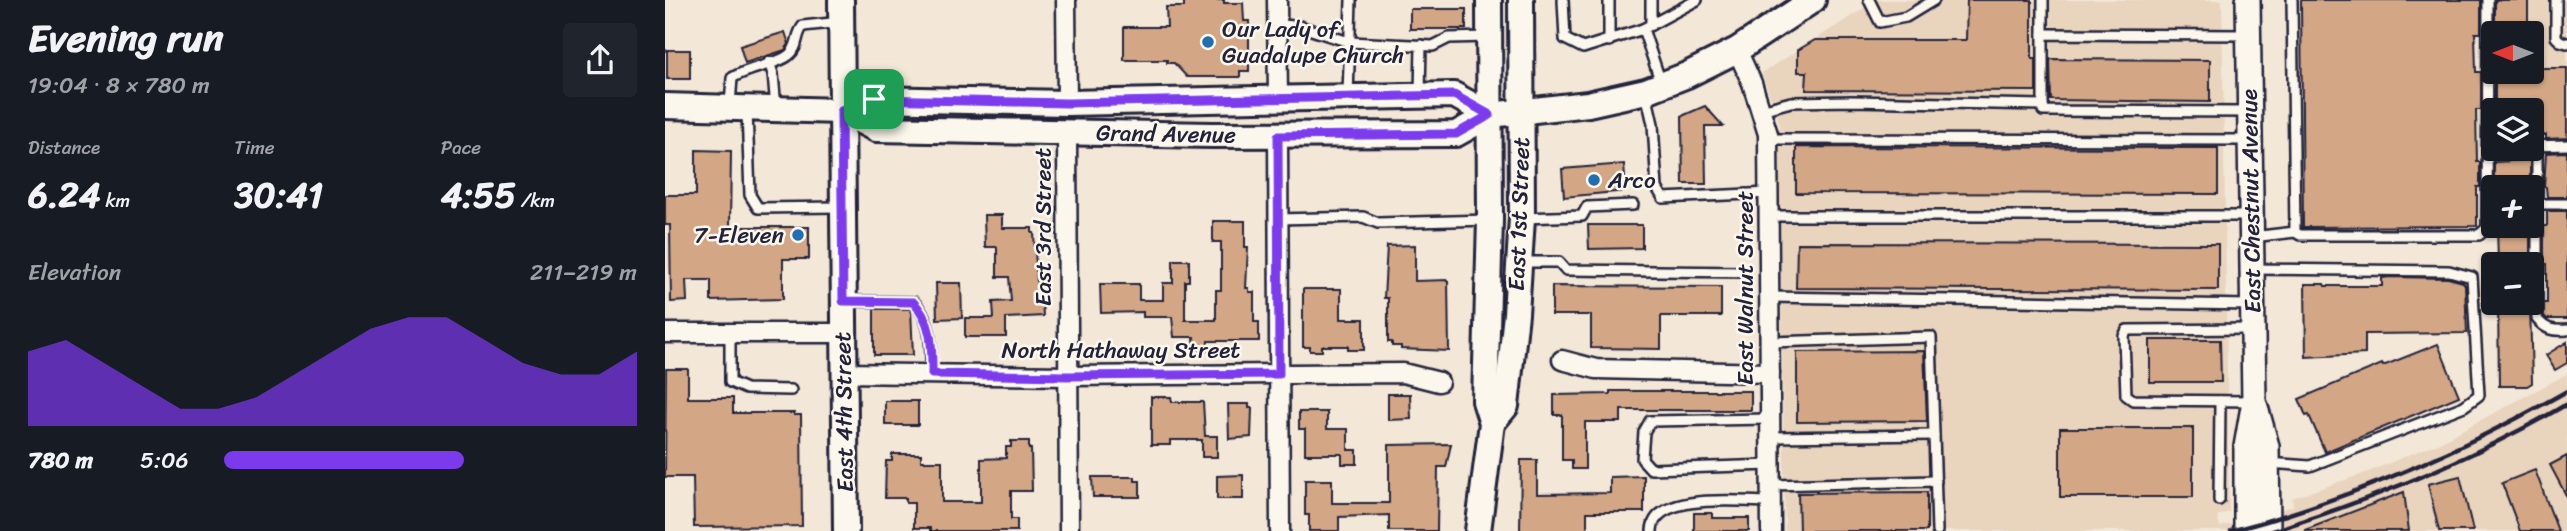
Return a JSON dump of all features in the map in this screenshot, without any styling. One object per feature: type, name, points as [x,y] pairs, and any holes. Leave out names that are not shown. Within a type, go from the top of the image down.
[{"type":"main road","name":"East 1st Street","points":[[1478,531],[1492,423],[1485,401],[1490,220],[1489,0]]},
{"type":"main road","name":"East 1st Street","points":[[1492,423],[1506,405],[1514,342],[1522,218],[1521,0]]},
{"type":"main road","name":"Grand Avenue","points":[[841,111],[876,129],[1278,136],[1456,134],[1490,115],[1588,104],[1654,88],[1737,50],[1813,0]]},
{"type":"main road","name":"East 4th Street","points":[[841,11],[846,531]]},
{"type":"main road","name":"Grand Avenue","points":[[665,106],[841,111],[874,99],[1067,103],[1454,95],[1490,115]]},
{"type":"street","points":[[1066,0],[1067,103]]},
{"type":"street","points":[[1277,0],[1278,100]]},
{"type":"street","name":"East Chestnut Avenue","points":[[2246,531],[2246,447],[2254,401],[2248,0]]},
{"type":"street","name":"East Walnut Street","points":[[1737,50],[1752,83],[1768,139],[1771,531]]},
{"type":"street","name":"East 3rd Street","points":[[1067,132],[1069,531]]},
{"type":"street","points":[[1278,136],[1280,531]]},
{"type":"street","points":[[665,333],[843,333]]},
{"type":"street","points":[[1562,360],[1596,369],[1770,373]]},
{"type":"street","name":"North Hathaway Street","points":[[843,373],[1068,376],[1403,373],[1439,382]]},
{"type":"street","name":"East Chestnut Avenue","points":[[2254,401],[2267,446],[2268,531]]},
{"type":"lane","points":[[1348,98],[1351,0]]},
{"type":"lane","points":[[1563,0],[1565,39],[1583,48],[1647,27],[1697,0]]},
{"type":"lane","points":[[1609,0],[1609,41]]},
{"type":"lane","points":[[1651,0],[1647,27],[1654,88],[1657,188],[1663,198],[1770,193]]},
{"type":"lane","points":[[1869,0],[1880,22],[1906,17],[1934,0]]},
{"type":"lane","points":[[2043,0],[2043,111],[2249,112]]},
{"type":"lane","points":[[2292,0],[2295,232]]},
{"type":"lane","points":[[2488,0],[2490,98]]},
{"type":"lane","points":[[2556,0],[2556,37],[2567,43]]},
{"type":"lane","points":[[841,11],[803,26],[796,34],[796,48],[788,56],[744,71],[733,78],[750,195],[758,208],[842,207]]},
{"type":"lane","points":[[1277,25],[1299,26],[1349,42],[1433,46],[1449,38],[1489,37]]},
{"type":"lane","points":[[2043,34],[2248,35]]},
{"type":"lane","points":[[1420,96],[1421,45]]},
{"type":"lane","points":[[769,62],[773,74],[776,108]]},
{"type":"lane","points":[[1761,110],[1791,102],[2043,104]]},
{"type":"lane","points":[[1768,139],[2250,140]]},
{"type":"lane","points":[[2544,146],[2567,145]]},
{"type":"lane","points":[[1770,216],[2251,227],[2295,232],[2300,235],[2479,235],[2487,228],[2490,161]]},
{"type":"lane","points":[[2544,204],[2567,204]]},
{"type":"lane","points":[[1522,218],[1582,216],[1587,207],[1633,205]]},
{"type":"lane","points":[[1278,219],[1363,217],[1378,223],[1490,220]]},
{"type":"lane","points":[[2537,238],[2537,319],[2544,327],[2555,331],[2567,330]]},
{"type":"lane","points":[[1519,262],[1559,262],[1566,270],[1744,272]]},
{"type":"lane","points":[[2252,269],[2449,271],[2472,277],[2479,395],[2464,406],[2310,467],[2267,463]]},
{"type":"lane","points":[[1770,297],[2253,305]]},
{"type":"lane","points":[[843,301],[913,302],[921,309],[931,333],[932,374]]},
{"type":"lane","points":[[2253,328],[2127,330],[2124,335],[2126,395],[2133,400],[2254,401]]},
{"type":"lane","points":[[730,333],[730,382],[746,389],[791,390]]},
{"type":"lane","points":[[1770,342],[1931,337],[1937,531]]},
{"type":"lane","points":[[2219,500],[2220,401]]},
{"type":"lane","points":[[1770,465],[1651,469],[1642,459],[1644,432],[1650,421],[1732,420],[1770,428],[1934,435]]},
{"type":"lane","points":[[1652,531],[1657,517],[1675,505],[1770,493],[1936,481]]},
{"type":"shaded area","points":[[1877,0],[2222,0],[2229,512],[2217,516],[2220,527],[2293,506],[2292,498],[2363,474],[2438,443],[2567,374],[2567,531],[1785,531],[1779,122],[1762,73]]},
{"type":"shaded area","points":[[2529,0],[2567,0],[2567,102],[2544,103],[2544,98],[2529,98],[2530,84],[2545,84],[2545,21],[2529,21]]},
{"type":"building","name":"Our Lady of Guadalupe Church","points":[[1184,0],[1243,3],[1244,21],[1249,21],[1249,71],[1240,71],[1240,77],[1187,77],[1174,63],[1167,63],[1167,60],[1124,60],[1124,27],[1167,27],[1166,7],[1184,7]]},
{"type":"building","points":[[1967,0],[2032,0],[2032,59],[2036,59],[2036,91],[1806,90],[1807,72],[1798,72],[1798,50],[1815,40],[1966,40]]},
{"type":"building","points":[[2301,0],[2481,0],[2481,33],[2475,33],[2476,72],[2481,72],[2481,110],[2476,110],[2477,162],[2480,162],[2477,226],[2303,227]]},
{"type":"building","points":[[2495,0],[2528,0],[2528,21],[2495,21]]},
{"type":"building","points":[[1410,9],[1466,9],[1466,29],[1410,29]]},
{"type":"building","points":[[785,32],[789,44],[785,50],[745,63],[740,46]]},
{"type":"building","points":[[667,50],[690,50],[690,79],[667,79]]},
{"type":"building","points":[[2050,59],[2210,60],[2210,102],[2051,100]]},
{"type":"building","points":[[2545,68],[2567,68],[2567,138],[2546,139],[2544,98],[2495,98],[2495,84],[2545,84]]},
{"type":"building","points":[[1705,106],[1723,126],[1705,126],[1706,184],[1683,184],[1682,116]]},
{"type":"building","points":[[1796,147],[2218,148],[2218,194],[1796,193]]},
{"type":"building","points":[[696,150],[731,151],[730,227],[809,227],[809,259],[783,259],[783,299],[711,301],[711,280],[686,280],[687,301],[671,302],[670,225],[665,225],[665,195],[696,195]]},
{"type":"building","points":[[2567,152],[2567,197],[2547,197],[2544,187],[2546,153]]},
{"type":"building","points":[[2530,161],[2530,175],[2494,175],[2494,162]]},
{"type":"building","name":"Arco","points":[[1624,164],[1626,191],[1564,197],[1562,169]]},
{"type":"building","points":[[2547,211],[2567,211],[2567,319],[2547,319],[2544,316],[2544,303],[2547,303],[2547,264],[2544,264],[2544,226],[2547,226]]},
{"type":"building","points":[[984,215],[1002,215],[1002,228],[1032,228],[1034,233],[1038,300],[1042,299],[1043,316],[1006,318],[1006,337],[965,337],[965,318],[994,318],[993,302],[1011,301],[1009,277],[997,277],[997,247],[985,247]]},
{"type":"building","points":[[1213,221],[1245,221],[1245,247],[1248,247],[1246,288],[1249,288],[1249,292],[1254,292],[1254,322],[1259,322],[1259,341],[1208,341],[1207,351],[1195,352],[1194,337],[1174,337],[1172,317],[1143,317],[1143,312],[1101,313],[1100,284],[1139,284],[1139,300],[1163,300],[1163,283],[1173,283],[1173,260],[1189,260],[1189,281],[1185,281],[1185,320],[1216,320],[1216,290],[1221,290],[1221,242],[1213,242]]},
{"type":"building","points":[[1588,225],[1642,225],[1642,248],[1589,249]]},
{"type":"building","points":[[2497,238],[2530,238],[2530,252],[2498,252]]},
{"type":"building","points":[[1797,243],[2218,244],[2218,290],[1796,288]]},
{"type":"building","points":[[1415,245],[1415,281],[1448,280],[1449,351],[1401,349],[1401,346],[1392,346],[1392,342],[1388,342],[1388,298],[1384,298],[1387,246]]},
{"type":"building","points":[[2382,278],[2448,278],[2463,282],[2467,333],[2365,334],[2365,354],[2306,357],[2305,284],[2382,286]]},
{"type":"building","points":[[936,283],[961,283],[962,318],[937,319]]},
{"type":"building","points":[[1552,286],[1721,287],[1721,316],[1661,316],[1661,349],[1591,348],[1591,315],[1552,315]]},
{"type":"building","points":[[1303,289],[1341,289],[1341,319],[1364,319],[1364,350],[1348,350],[1348,346],[1322,346],[1322,351],[1310,351],[1310,347],[1303,347]]},
{"type":"building","points":[[874,309],[911,309],[913,355],[874,355]]},
{"type":"building","points":[[2498,315],[2530,315],[2532,383],[2527,386],[2499,386]]},
{"type":"building","points":[[2150,340],[2220,340],[2221,382],[2150,382]]},
{"type":"building","points":[[2567,342],[2567,363],[2555,370],[2546,355]]},
{"type":"building","points":[[2438,344],[2459,396],[2325,452],[2299,399]]},
{"type":"building","points":[[1924,351],[1927,421],[1797,422],[1797,352]]},
{"type":"building","points":[[666,369],[688,369],[688,398],[733,398],[733,413],[801,415],[802,526],[694,527],[693,477],[665,477]]},
{"type":"building","points":[[1610,391],[1751,391],[1751,410],[1621,410],[1621,422],[1585,422],[1585,469],[1572,469],[1572,460],[1562,460],[1562,415],[1554,415],[1554,395],[1610,394]]},
{"type":"building","points":[[1388,394],[1410,394],[1411,419],[1388,420]]},
{"type":"building","points":[[1151,397],[1171,397],[1172,402],[1203,402],[1205,436],[1217,436],[1217,457],[1202,457],[1202,440],[1170,440],[1170,445],[1151,445]]},
{"type":"building","points":[[885,401],[918,401],[918,425],[885,425]]},
{"type":"building","points":[[1228,404],[1249,404],[1249,408],[1252,408],[1251,437],[1229,439]]},
{"type":"building","points":[[1299,412],[1327,412],[1327,429],[1348,429],[1348,450],[1357,450],[1357,464],[1342,464],[1342,454],[1305,454],[1305,429],[1299,429]]},
{"type":"building","points":[[2060,428],[2193,428],[2193,497],[2060,497]]},
{"type":"building","points":[[1011,441],[1029,441],[1031,449],[1032,491],[1011,491],[1011,519],[1017,519],[1017,531],[930,531],[930,528],[914,528],[914,503],[906,503],[906,498],[885,498],[886,461],[892,461],[892,454],[921,454],[921,461],[942,461],[942,502],[981,502],[981,459],[1006,458],[1006,447],[1011,447]]},
{"type":"building","points":[[1451,444],[1446,467],[1438,467],[1437,531],[1389,531],[1389,515],[1339,517],[1339,531],[1309,531],[1309,515],[1305,515],[1305,480],[1332,480],[1332,503],[1389,503],[1389,445]]},
{"type":"building","points":[[2567,456],[2567,497],[2550,465]]},
{"type":"building","points":[[1521,460],[1537,460],[1537,494],[1610,493],[1610,477],[1644,476],[1644,512],[1587,512],[1587,531],[1520,531]]},
{"type":"building","points":[[2535,470],[2558,531],[2520,531],[2502,483]]},
{"type":"building","points":[[1243,475],[1243,499],[1217,499],[1217,476]]},
{"type":"building","points":[[2460,476],[2473,531],[2439,531],[2428,484]]},
{"type":"building","points":[[1092,477],[1135,477],[1135,481],[1140,481],[1140,497],[1093,497]]},
{"type":"building","points":[[1927,492],[1927,531],[1799,531],[1798,493]]},
{"type":"building","points":[[2404,492],[2409,531],[2305,531],[2305,530]]},
{"type":"building","points":[[1694,513],[1712,513],[1712,518],[1749,518],[1749,531],[1694,531]]},
{"type":"railway","points":[[2231,531],[2275,519],[2403,472],[2486,434],[2567,391]]},
{"type":"railway","points":[[2272,531],[2423,476],[2496,442],[2567,404]]},
{"type":"place","name":"Our Lady of Guadalupe Church","points":[[1208,42]]},
{"type":"place","name":"Arco","points":[[1594,180]]},
{"type":"place","name":"7-Eleven","points":[[798,235]]},
{"type":"route","points":[[1454,95],[1490,115],[1456,134],[1278,136],[1279,374],[932,374],[931,333],[921,309],[913,302],[843,301],[841,111],[874,99],[1067,103],[1454,95]]}]
